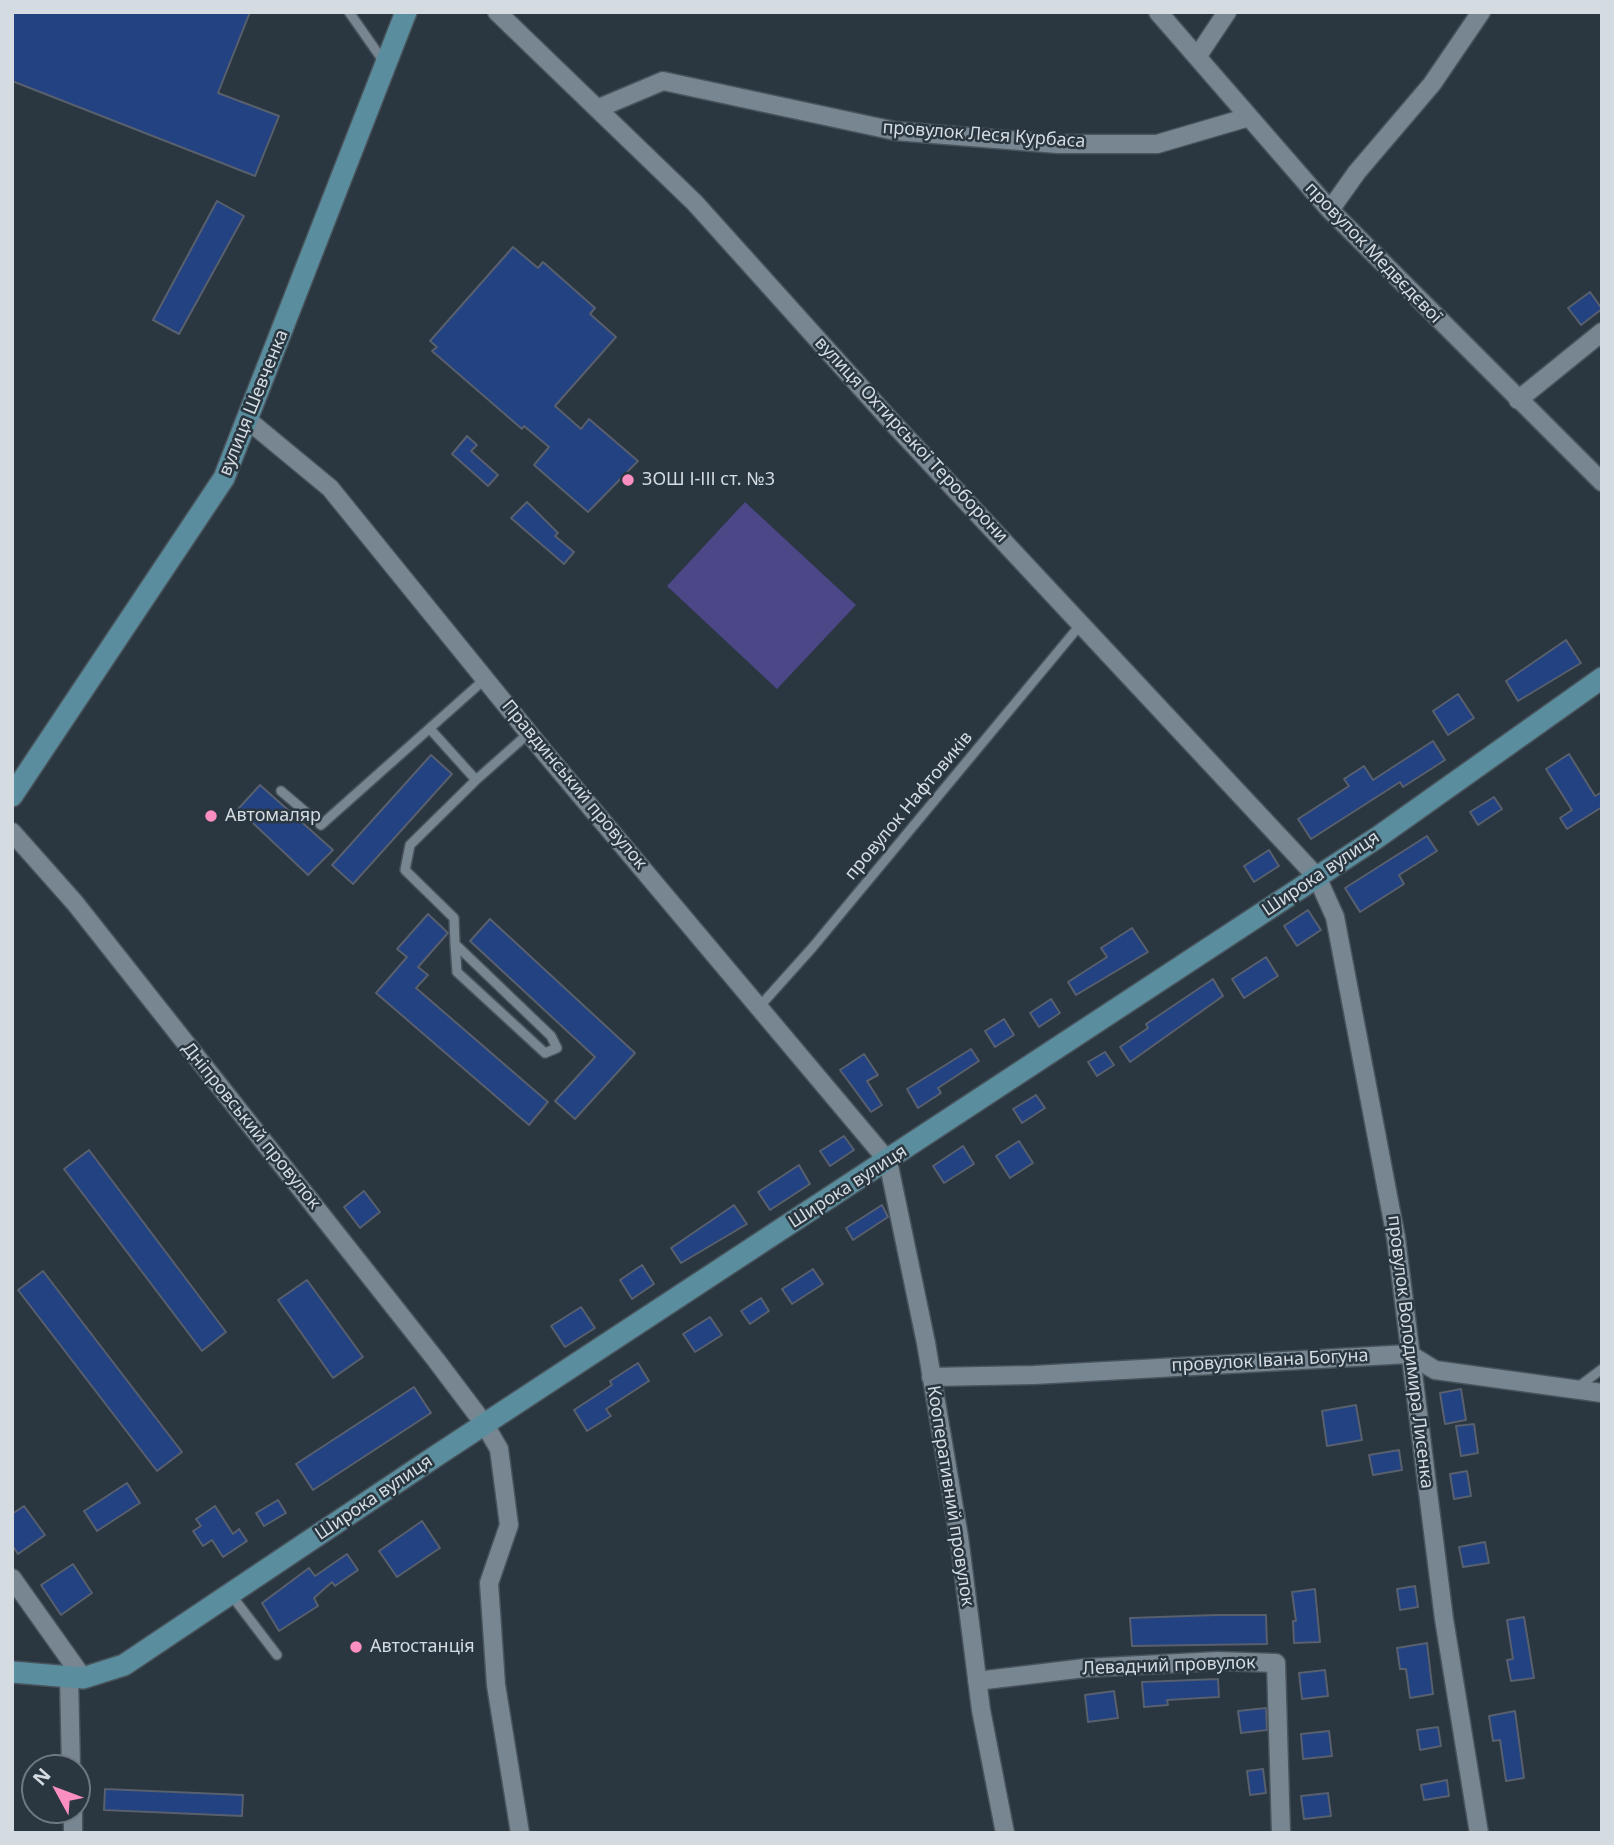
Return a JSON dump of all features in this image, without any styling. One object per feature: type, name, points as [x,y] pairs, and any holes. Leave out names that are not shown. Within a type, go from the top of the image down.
[{"type":"street","name":"вулиця Шевченка","points":[[12,796],[225,478],[406,12]]},
{"type":"street","name":"вулиця Охтирської Тероборони","points":[[496,12],[695,203],[1317,877]]},
{"type":"street","name":"провулок Медвєдєвої","points":[[1158,12],[1330,210],[1602,482]]},
{"type":"street","points":[[1197,57],[1227,12]]},
{"type":"street","points":[[1330,210],[1432,83],[1481,12]]},
{"type":"street","name":"провулок Леся Курбаса","points":[[598,108],[663,81],[895,131],[1058,144],[1157,144],[1249,117]]},
{"type":"street","points":[[1518,400],[1602,332]]},
{"type":"street","name":"Правдинський провулок","points":[[249,421],[330,488],[529,733],[888,1161]]},
{"type":"street","name":"Широка вулиця","points":[[76,1677],[124,1665],[232,1595],[485,1425],[1317,877],[1602,678]]},
{"type":"street","name":"Дніпровський провулок","points":[[12,832],[75,903],[485,1425],[499,1449],[509,1525],[489,1583],[496,1685],[520,1833]]},
{"type":"street","name":"провулок Володимира Лисенка","points":[[1317,877],[1335,917],[1378,1130],[1396,1238],[1444,1619],[1479,1833]]},
{"type":"street","name":"Кооперативний провулок","points":[[888,1161],[931,1377],[959,1537],[977,1681],[1005,1833]]},
{"type":"street","points":[[1409,1354],[1435,1370],[1577,1388],[1602,1394]]},
{"type":"street","name":"провулок Івана Богуна","points":[[931,1377],[1034,1375],[1409,1354]]},
{"type":"street","points":[[12,1578],[76,1677],[72,1754]]},
{"type":"street","name":"Левадний провулок","points":[[977,1681],[1111,1667],[1218,1661],[1276,1663],[1282,1833]]},
{"type":"street","points":[[12,1672],[76,1677]]},
{"type":"lane","points":[[349,12],[386,65]]},
{"type":"lane","name":"провулок Нафтовиків","points":[[760,1006],[821,938],[1081,624]]},
{"type":"lane","points":[[281,791],[321,825],[431,730],[486,677]]},
{"type":"lane","points":[[431,730],[476,780]]},
{"type":"lane","points":[[455,944],[551,1037],[557,1048],[545,1053],[457,972],[455,944],[454,918],[405,870],[410,845],[529,733]]},
{"type":"lane","points":[[1577,1388],[1602,1369]]},
{"type":"lane","points":[[232,1595],[277,1655]]},
{"type":"shaded area","points":[[745,502],[856,605],[777,689],[667,586]]},
{"type":"building","points":[[12,12],[250,12],[218,93],[279,116],[255,176],[12,81]]},
{"type":"building","points":[[217,201],[244,216],[179,334],[153,320]]},
{"type":"building","points":[[513,247],[538,268],[543,262],[595,308],[590,314],[616,337],[555,406],[581,429],[589,419],[638,461],[588,512],[534,465],[549,447],[524,426],[522,429],[432,351],[437,347],[430,341]]},
{"type":"building","points":[[1590,292],[1602,309],[1581,325],[1568,308]]},
{"type":"building","points":[[467,436],[477,445],[471,451],[498,475],[488,486],[452,454]]},
{"type":"building","points":[[527,502],[558,533],[555,536],[574,552],[564,564],[511,518]]},
{"type":"building","points":[[1566,640],[1581,663],[1518,701],[1506,681]]},
{"type":"building","points":[[1458,694],[1474,718],[1448,735],[1433,711]]},
{"type":"building","points":[[1433,741],[1445,760],[1403,787],[1400,782],[1311,839],[1298,819],[1349,786],[1344,779],[1364,766],[1373,780]]},
{"type":"building","points":[[1569,754],[1595,796],[1602,792],[1602,807],[1567,829],[1560,818],[1572,810],[1546,769]]},
{"type":"building","points":[[431,755],[452,774],[353,884],[332,865]]},
{"type":"building","points":[[260,785],[333,850],[308,875],[238,809]]},
{"type":"building","points":[[1494,797],[1502,809],[1478,825],[1470,812]]},
{"type":"building","points":[[1427,836],[1437,851],[1399,875],[1404,884],[1360,912],[1345,888]]},
{"type":"building","points":[[1269,850],[1279,866],[1254,882],[1244,866]]},
{"type":"building","points":[[1308,910],[1321,930],[1297,946],[1284,926]]},
{"type":"building","points":[[428,914],[448,933],[418,967],[428,975],[416,988],[548,1102],[529,1125],[376,993],[407,957],[397,949]]},
{"type":"building","points":[[490,919],[635,1053],[575,1119],[555,1101],[595,1057],[470,941]]},
{"type":"building","points":[[1132,928],[1148,952],[1076,995],[1068,982],[1107,957],[1101,948]]},
{"type":"building","points":[[1266,957],[1278,976],[1244,998],[1232,979]]},
{"type":"building","points":[[1213,979],[1223,996],[1130,1062],[1120,1047],[1148,1028],[1146,1024]]},
{"type":"building","points":[[1051,999],[1060,1013],[1039,1027],[1030,1013]]},
{"type":"building","points":[[1004,1019],[1014,1035],[995,1047],[985,1031]]},
{"type":"building","points":[[971,1049],[979,1061],[938,1088],[941,1093],[918,1108],[907,1089]]},
{"type":"building","points":[[1105,1052],[1114,1065],[1097,1076],[1088,1062]]},
{"type":"building","points":[[864,1054],[878,1075],[867,1081],[882,1105],[871,1112],[840,1070]]},
{"type":"building","points":[[1036,1095],[1045,1108],[1022,1123],[1013,1109]]},
{"type":"building","points":[[844,1136],[854,1150],[830,1166],[820,1151]]},
{"type":"building","points":[[1019,1141],[1033,1163],[1010,1178],[996,1156]]},
{"type":"building","points":[[963,1146],[974,1164],[944,1183],[933,1166]]},
{"type":"building","points":[[89,1150],[226,1332],[202,1351],[64,1169]]},
{"type":"building","points":[[799,1165],[810,1184],[770,1210],[758,1192]]},
{"type":"building","points":[[364,1191],[380,1212],[360,1228],[344,1207]]},
{"type":"building","points":[[734,1205],[747,1224],[681,1263],[671,1248]]},
{"type":"building","points":[[882,1205],[888,1217],[853,1240],[846,1228]]},
{"type":"building","points":[[642,1265],[654,1284],[632,1299],[620,1280]]},
{"type":"building","points":[[813,1269],[823,1284],[792,1304],[782,1289]]},
{"type":"building","points":[[43,1271],[182,1452],[157,1471],[18,1290]]},
{"type":"building","points":[[307,1280],[363,1357],[333,1378],[278,1300]]},
{"type":"building","points":[[761,1298],[769,1311],[750,1324],[741,1311]]},
{"type":"building","points":[[581,1307],[595,1328],[565,1347],[551,1326]]},
{"type":"building","points":[[710,1317],[722,1335],[695,1352],[683,1334]]},
{"type":"building","points":[[638,1363],[649,1381],[606,1409],[611,1416],[587,1431],[574,1410],[612,1385],[610,1381]]},
{"type":"building","points":[[414,1387],[431,1413],[313,1490],[296,1464]]},
{"type":"building","points":[[1461,1389],[1466,1420],[1445,1424],[1440,1393]]},
{"type":"building","points":[[1356,1405],[1362,1440],[1327,1446],[1322,1411]]},
{"type":"building","points":[[1474,1424],[1478,1453],[1461,1456],[1456,1426]]},
{"type":"building","points":[[1399,1450],[1402,1470],[1373,1475],[1369,1455]]},
{"type":"building","points":[[1467,1471],[1471,1496],[1454,1499],[1450,1474]]},
{"type":"building","points":[[127,1483],[140,1503],[97,1531],[84,1511]]},
{"type":"building","points":[[278,1500],[286,1513],[264,1526],[256,1513]]},
{"type":"building","points":[[24,1506],[45,1535],[18,1554],[12,1545],[12,1514]]},
{"type":"building","points":[[215,1506],[233,1534],[239,1529],[247,1541],[223,1557],[212,1540],[203,1546],[193,1531],[201,1526],[196,1519]]},
{"type":"building","points":[[422,1521],[440,1548],[397,1577],[379,1551]]},
{"type":"building","points":[[1485,1542],[1489,1563],[1463,1567],[1459,1547]]},
{"type":"building","points":[[347,1554],[358,1570],[335,1586],[332,1582],[314,1598],[318,1606],[279,1631],[262,1603],[309,1568],[315,1576]]},
{"type":"building","points":[[73,1564],[92,1593],[61,1615],[41,1585]]},
{"type":"building","points":[[1415,1586],[1418,1607],[1400,1610],[1397,1589]]},
{"type":"building","points":[[1315,1589],[1320,1642],[1294,1643],[1293,1621],[1296,1621],[1292,1592]]},
{"type":"building","points":[[1266,1615],[1267,1644],[1132,1646],[1130,1618]]},
{"type":"building","points":[[1524,1617],[1534,1678],[1511,1681],[1507,1660],[1513,1659],[1507,1620]]},
{"type":"building","points":[[1427,1643],[1433,1694],[1410,1698],[1406,1669],[1400,1669],[1397,1648]]},
{"type":"building","points":[[1325,1670],[1328,1696],[1302,1699],[1299,1673]]},
{"type":"building","points":[[1218,1679],[1219,1697],[1167,1700],[1168,1705],[1144,1707],[1142,1682]]},
{"type":"building","points":[[1114,1691],[1118,1718],[1088,1722],[1085,1695]]},
{"type":"building","points":[[1266,1708],[1267,1730],[1241,1733],[1238,1711]]},
{"type":"building","points":[[1515,1711],[1524,1778],[1506,1781],[1500,1740],[1493,1741],[1489,1716]]},
{"type":"building","points":[[1438,1727],[1441,1746],[1420,1750],[1417,1730]]},
{"type":"building","points":[[1329,1731],[1332,1756],[1303,1759],[1301,1734]]},
{"type":"building","points":[[1263,1769],[1266,1793],[1250,1795],[1247,1771]]},
{"type":"building","points":[[1447,1780],[1449,1796],[1424,1800],[1421,1785]]},
{"type":"building","points":[[105,1789],[243,1795],[242,1816],[104,1810]]},
{"type":"building","points":[[1328,1793],[1331,1816],[1304,1819],[1301,1796]]},
{"type":"place","name":"ЗОШ І-ІІІ ст. №3","points":[[628,480]]},
{"type":"place","name":"Автомаляр","points":[[211,816]]},
{"type":"place","name":"Автостанція","points":[[356,1647]]}]
